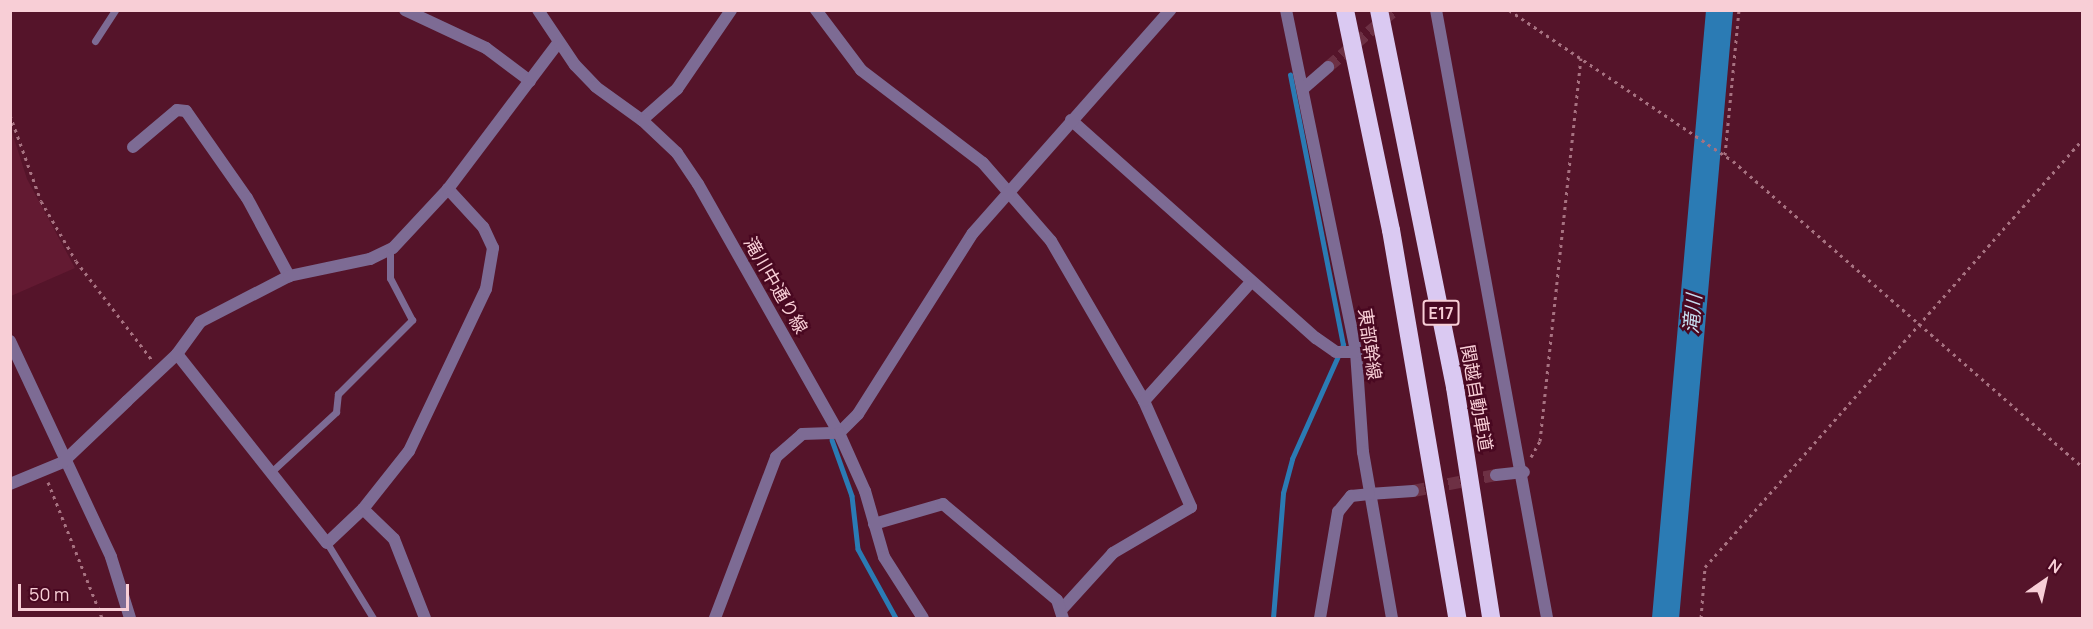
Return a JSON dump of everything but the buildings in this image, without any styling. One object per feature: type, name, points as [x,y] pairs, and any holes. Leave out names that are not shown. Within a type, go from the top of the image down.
[{"type":"highway","name":"E17","points":[[1345,10],[1393,242],[1457,618]]},
{"type":"highway","name":"関越自動車道","points":[[1379,10],[1455,387],[1491,618]]},
{"type":"street","points":[[405,10],[486,48],[530,81]]},
{"type":"street","name":"滝川中通り線","points":[[538,10],[558,43],[596,87],[642,120],[676,153],[698,184],[839,434],[884,556],[923,618]]},
{"type":"street","points":[[642,120],[677,89],[731,10]]},
{"type":"street","points":[[816,10],[861,70],[957,141],[1009,188],[1050,241],[1144,401],[1191,507],[1113,553],[1063,613],[943,504],[874,524]]},
{"type":"street","points":[[715,618],[776,457],[802,434],[839,434],[858,414],[973,233],[1009,188],[1170,10]]},
{"type":"street","name":"東部幹線","points":[[1286,10],[1304,88],[1369,494],[1392,618]]},
{"type":"street","points":[[1436,10],[1524,472],[1547,618]]},
{"type":"street","points":[[10,484],[63,462],[177,354],[200,322],[289,276],[370,259],[390,249],[448,189],[558,43]]},
{"type":"street","points":[[1304,88],[1328,67]]},
{"type":"street","points":[[133,147],[177,110],[186,111],[247,198],[289,276]]},
{"type":"street","points":[[1071,120],[1251,282],[1347,352]]},
{"type":"street","points":[[177,354],[327,543],[363,509],[409,451],[493,268],[493,248],[483,227],[448,189]]},
{"type":"street","points":[[1144,401],[1251,282]]},
{"type":"street","points":[[10,341],[63,462],[111,557],[130,618]]},
{"type":"street","points":[[1496,475],[1524,472]]},
{"type":"street","points":[[1320,618],[1338,512],[1351,496],[1413,491]]},
{"type":"street","points":[[363,509],[394,539],[425,618]]},
{"type":"lane","points":[[95,41],[115,10]]},
{"type":"lane","points":[[270,474],[336,412],[338,394],[412,320],[390,278],[390,249]]},
{"type":"lane","points":[[327,543],[373,618]]},
{"type":"path","points":[[1509,10],[1725,155],[1921,322],[2082,466]]},
{"type":"path","points":[[1725,155],[1738,10]]},
{"type":"path","points":[[1524,472],[1540,441],[1581,58]]},
{"type":"path","points":[[10,115],[29,176],[70,251],[160,370]]},
{"type":"path","points":[[1701,618],[1705,567],[2082,140]]},
{"type":"path","points":[[39,471],[102,618]]},
{"type":"shaded area","points":[[11,129],[27,179],[75,268],[11,296]]},
{"type":"waterway","name":"滝川","points":[[1665,618],[1719,10]]},
{"type":"waterway","points":[[1273,618],[1283,493],[1292,459],[1343,345],[1290,75]]},
{"type":"waterway","points":[[832,440],[852,496],[858,549],[896,618]]},
{"type":"tunnel","points":[[1328,67],[1395,10]]},
{"type":"tunnel","points":[[1413,491],[1496,475]]}]
